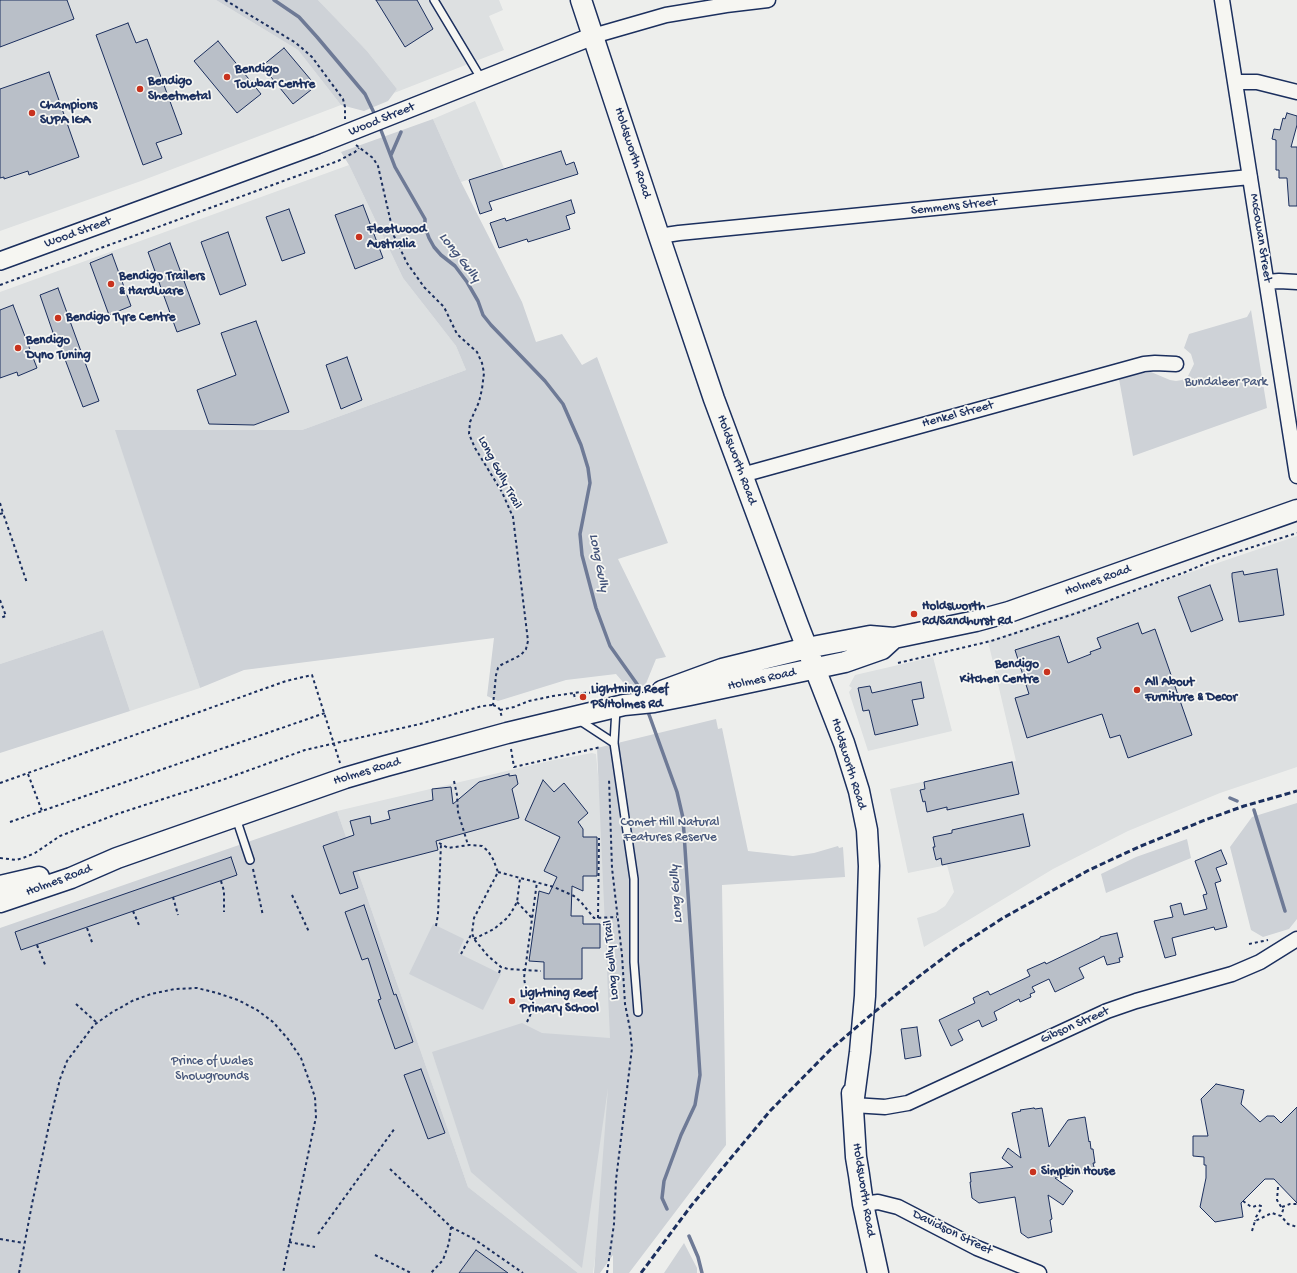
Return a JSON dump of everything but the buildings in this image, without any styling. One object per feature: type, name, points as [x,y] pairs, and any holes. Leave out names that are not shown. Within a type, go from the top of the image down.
[{"type":"main road","name":"Holdsworth Road","points":[[581,0],[691,333],[742,475],[844,743],[864,813],[869,847],[864,1015],[853,1105],[856,1157],[863,1204],[878,1273]]},
{"type":"main road","name":"Holmes Road","points":[[637,702],[722,669],[807,648],[870,636],[894,638],[973,622],[1009,612],[1297,510]]},
{"type":"main road","name":"Holmes Road","points":[[0,902],[71,878],[117,858],[345,778],[507,733],[637,702],[845,662],[882,649],[894,638]]},
{"type":"main road","name":"Holmes Road","points":[[0,886],[79,865],[117,858]]},
{"type":"street","name":"Wood Street","points":[[0,261],[310,148],[593,36],[666,15],[768,0]]},
{"type":"street","name":"McGowan Street","points":[[1222,0],[1297,476]]},
{"type":"street","points":[[1235,82],[1257,82],[1297,92]]},
{"type":"street","name":"Semmens Street","points":[[659,236],[1250,177]]},
{"type":"street","points":[[1267,282],[1297,282]]},
{"type":"street","name":"Henkel Street","points":[[742,475],[1144,364],[1176,364]]},
{"type":"street","name":"Gibson Street","points":[[853,1105],[885,1107],[908,1103],[1107,1011],[1239,971],[1260,962],[1297,938]]},
{"type":"street","name":"Davidson Street","points":[[863,1204],[878,1202],[898,1207],[963,1241],[1039,1273]]},
{"type":"lane","points":[[434,0],[482,80]]},
{"type":"lane","points":[[637,702],[614,743],[634,879],[634,941],[638,1012]]},
{"type":"lane","points":[[575,717],[614,743]]},
{"type":"lane","points":[[235,816],[250,860]]},
{"type":"path","points":[[225,0],[296,43],[312,57],[343,99],[346,122]]},
{"type":"path","name":"Long Gully Trail","points":[[354,143],[373,158],[378,166],[394,236],[407,263],[424,287],[444,307],[457,334],[477,352],[482,363],[484,373],[482,390],[479,402],[470,422],[469,434],[475,448],[502,492],[513,517],[528,641],[526,649],[521,655],[498,668],[496,673],[493,705]]},
{"type":"path","points":[[0,285],[338,161],[355,152],[359,148]]},
{"type":"path","points":[[0,503],[27,583]]},
{"type":"path","points":[[898,663],[991,641],[1080,612],[1182,573],[1221,556],[1297,533]]},
{"type":"path","points":[[0,600],[6,616],[0,618]]},
{"type":"path","points":[[0,783],[286,681],[312,675],[345,778]]},
{"type":"path","points":[[500,710],[553,696],[582,693],[583,697],[575,699],[574,694]]},
{"type":"path","points":[[0,858],[16,860],[23,858],[60,836],[117,814],[222,780],[305,750],[420,724],[482,706],[493,705],[498,707],[502,716]]},
{"type":"path","points":[[10,822],[325,713]]},
{"type":"path","points":[[512,758],[514,767],[603,746],[605,750]]},
{"type":"path","name":"Long Gully Trail","points":[[607,1273],[614,1224],[616,1180],[632,1048],[625,1004],[612,868],[608,772]]},
{"type":"path","points":[[28,774],[42,811]]},
{"type":"path","points":[[454,781],[458,812],[468,845]]},
{"type":"path","points":[[598,918],[599,838]]},
{"type":"path","points":[[436,926],[438,914],[440,844],[448,848],[468,845],[482,846],[488,851],[493,859],[498,872],[474,918],[472,933],[461,954]]},
{"type":"path","points":[[250,860],[263,916]]},
{"type":"path","points":[[498,872],[554,887],[574,896],[594,918],[617,917]]},
{"type":"path","points":[[474,939],[500,925],[511,913],[517,902],[520,879]]},
{"type":"path","points":[[221,881],[224,891],[224,912]]},
{"type":"path","points":[[527,1022],[533,1009],[533,1004],[526,990],[524,978],[537,882]]},
{"type":"path","points":[[292,895],[309,932]]},
{"type":"path","points":[[173,897],[178,915]]},
{"type":"path","points":[[517,902],[532,918]]},
{"type":"path","points":[[134,911],[139,925]]},
{"type":"path","points":[[87,928],[93,945]]},
{"type":"path","points":[[472,933],[474,939],[488,956],[501,967],[541,971]]},
{"type":"path","points":[[37,945],[46,967]]},
{"type":"path","points":[[499,973],[501,967]]},
{"type":"path","points":[[19,1273],[51,1116],[60,1079],[67,1061],[97,1023],[132,1001],[151,994],[175,989],[197,988],[238,1000],[273,1022],[288,1039],[301,1058],[315,1097],[316,1117],[283,1273]]},
{"type":"path","points":[[76,1004],[97,1023]]},
{"type":"path","points":[[318,1234],[395,1128]]},
{"type":"path","points":[[390,1169],[451,1227],[474,1239],[522,1273]]},
{"type":"path","points":[[1278,1188],[1277,1200],[1282,1207],[1283,1212],[1281,1216]]},
{"type":"path","points":[[1243,1201],[1253,1207],[1258,1205],[1261,1206],[1252,1232]]},
{"type":"path","points":[[1282,1207],[1290,1204],[1297,1204]]},
{"type":"path","points":[[1255,1221],[1272,1213],[1281,1216],[1288,1224],[1297,1227]]},
{"type":"path","points":[[431,1273],[443,1260],[449,1243],[451,1227]]},
{"type":"path","points":[[0,1240],[24,1243]]},
{"type":"path","points":[[289,1242],[315,1247]]},
{"type":"path","points":[[375,1256],[411,1273]]},
{"type":"shaded area","points":[[0,0],[216,0],[298,50],[341,105],[141,181],[0,231]]},
{"type":"shaded area","points":[[318,0],[499,0],[503,10],[489,16],[504,50],[394,93],[397,89],[367,51]]},
{"type":"shaded area","points":[[475,101],[504,168],[461,182],[433,119]]},
{"type":"shaded area","points":[[349,165],[403,278],[456,346],[466,370],[302,430],[116,430],[200,688],[130,711],[103,630],[0,664],[0,292]]},
{"type":"shaded area","points":[[1297,536],[1297,767],[1220,793],[1128,831],[1053,869],[924,947],[917,918],[936,912],[945,906],[954,892],[947,865],[908,873],[890,789],[1016,761],[988,641]]},
{"type":"shaded area","points":[[933,657],[952,731],[868,751],[849,692],[852,688],[849,686],[855,675]]},
{"type":"shaded area","name":"Lightning Reef Primary School","points":[[592,753],[596,754],[624,1048],[593,1273],[578,1273],[468,1187],[337,811],[549,761]]},
{"type":"green space","points":[[216,0],[318,0],[367,51],[397,89],[388,101],[364,111],[341,105],[298,50]]},
{"type":"green space","points":[[433,119],[461,182],[522,302],[536,342],[562,334],[582,365],[597,357],[668,543],[618,559],[666,657],[656,659],[645,686],[628,688],[616,674],[566,680],[498,701],[487,696],[494,638],[244,670],[200,688],[115,430],[302,430],[466,370],[456,346],[403,278],[349,165],[341,152]]},
{"type":"green space","name":"Bundaleer Park","points":[[1251,310],[1267,408],[1133,456],[1119,379],[1151,372],[1170,380],[1182,380],[1188,376],[1194,364],[1191,354],[1184,348],[1189,334],[1247,317]]},
{"type":"green space","points":[[103,630],[130,711],[0,753],[0,664]]},
{"type":"green space","name":"Comet Hill Natural Features Reserve","points":[[716,719],[718,729],[722,728],[748,851],[793,856],[814,853],[838,846],[839,848],[843,847],[845,877],[722,885],[726,1145],[629,1273],[613,1273],[613,1255],[600,1273],[594,1273],[608,1088],[582,1268],[471,1172],[432,1052],[522,1023],[542,1033],[610,1038],[597,748]]},
{"type":"green space","points":[[1297,803],[1297,919],[1289,929],[1263,937],[1251,930],[1230,847],[1252,817]]},
{"type":"green space","name":"Prince of Wales Showgrounds","points":[[337,811],[468,1187],[578,1273],[0,1273],[0,928]]},
{"type":"green space","points":[[1187,839],[1191,858],[1106,893],[1101,874],[1136,857]]},
{"type":"green space","points":[[433,924],[464,939],[458,953],[501,974],[483,1010],[409,974]]},
{"type":"green space","points":[[684,1243],[697,1268],[697,1273],[664,1273]]},
{"type":"waterway","name":"Long Gully","points":[[274,0],[299,17],[317,37],[365,94],[376,117]]},
{"type":"waterway","name":"Long Gully","points":[[379,125],[395,167],[425,219],[425,227],[434,247],[441,255],[455,266],[467,282],[478,301],[483,315],[491,325],[545,381],[563,404],[581,445],[588,468],[590,483],[580,534],[582,555],[596,608],[610,646],[637,684],[642,697]]},
{"type":"waterway","points":[[391,155],[401,132]]},
{"type":"waterway","name":"Long Gully","points":[[647,709],[677,792],[683,818],[700,1075],[695,1105],[681,1135],[664,1181],[662,1198],[667,1209]]},
{"type":"waterway","points":[[1230,798],[1237,801]]},
{"type":"waterway","points":[[1254,810],[1285,911]]},
{"type":"waterway","name":"Long Gully","points":[[689,1236],[698,1257],[702,1273]]},
{"type":"railway","points":[[641,1273],[691,1206],[770,1111],[831,1049],[872,1014],[958,947],[1003,918],[1089,870],[1141,846],[1244,806],[1297,791]]},
{"type":"place","name":"Bendigo Towbar Centre","points":[[227,77]]},
{"type":"place","name":"Bendigo Sheetmetal","points":[[140,89]]},
{"type":"place","name":"Champions SUPA IGA","points":[[32,113]]},
{"type":"place","name":"Fleetwood Australia","points":[[359,237]]},
{"type":"place","name":"Bendigo Trailers & Hardware","points":[[111,284]]},
{"type":"place","name":"Bendigo Tyre Centre","points":[[58,318]]},
{"type":"place","name":"Bendigo Dyno Tuning","points":[[18,348]]},
{"type":"place","name":"Holdsworth Rd/Sandhurst Rd","points":[[914,614]]},
{"type":"place","name":"Bendigo Kitchen Centre","points":[[1047,672]]},
{"type":"place","name":"All About Furniture & Decor","points":[[1137,690]]},
{"type":"place","name":"Lightning Reef PS/Holmes Rd","points":[[583,697]]},
{"type":"place","name":"Lightning Reef Primary School","points":[[512,1001]]},
{"type":"place","name":"Simpkin House","points":[[1033,1172]]}]
